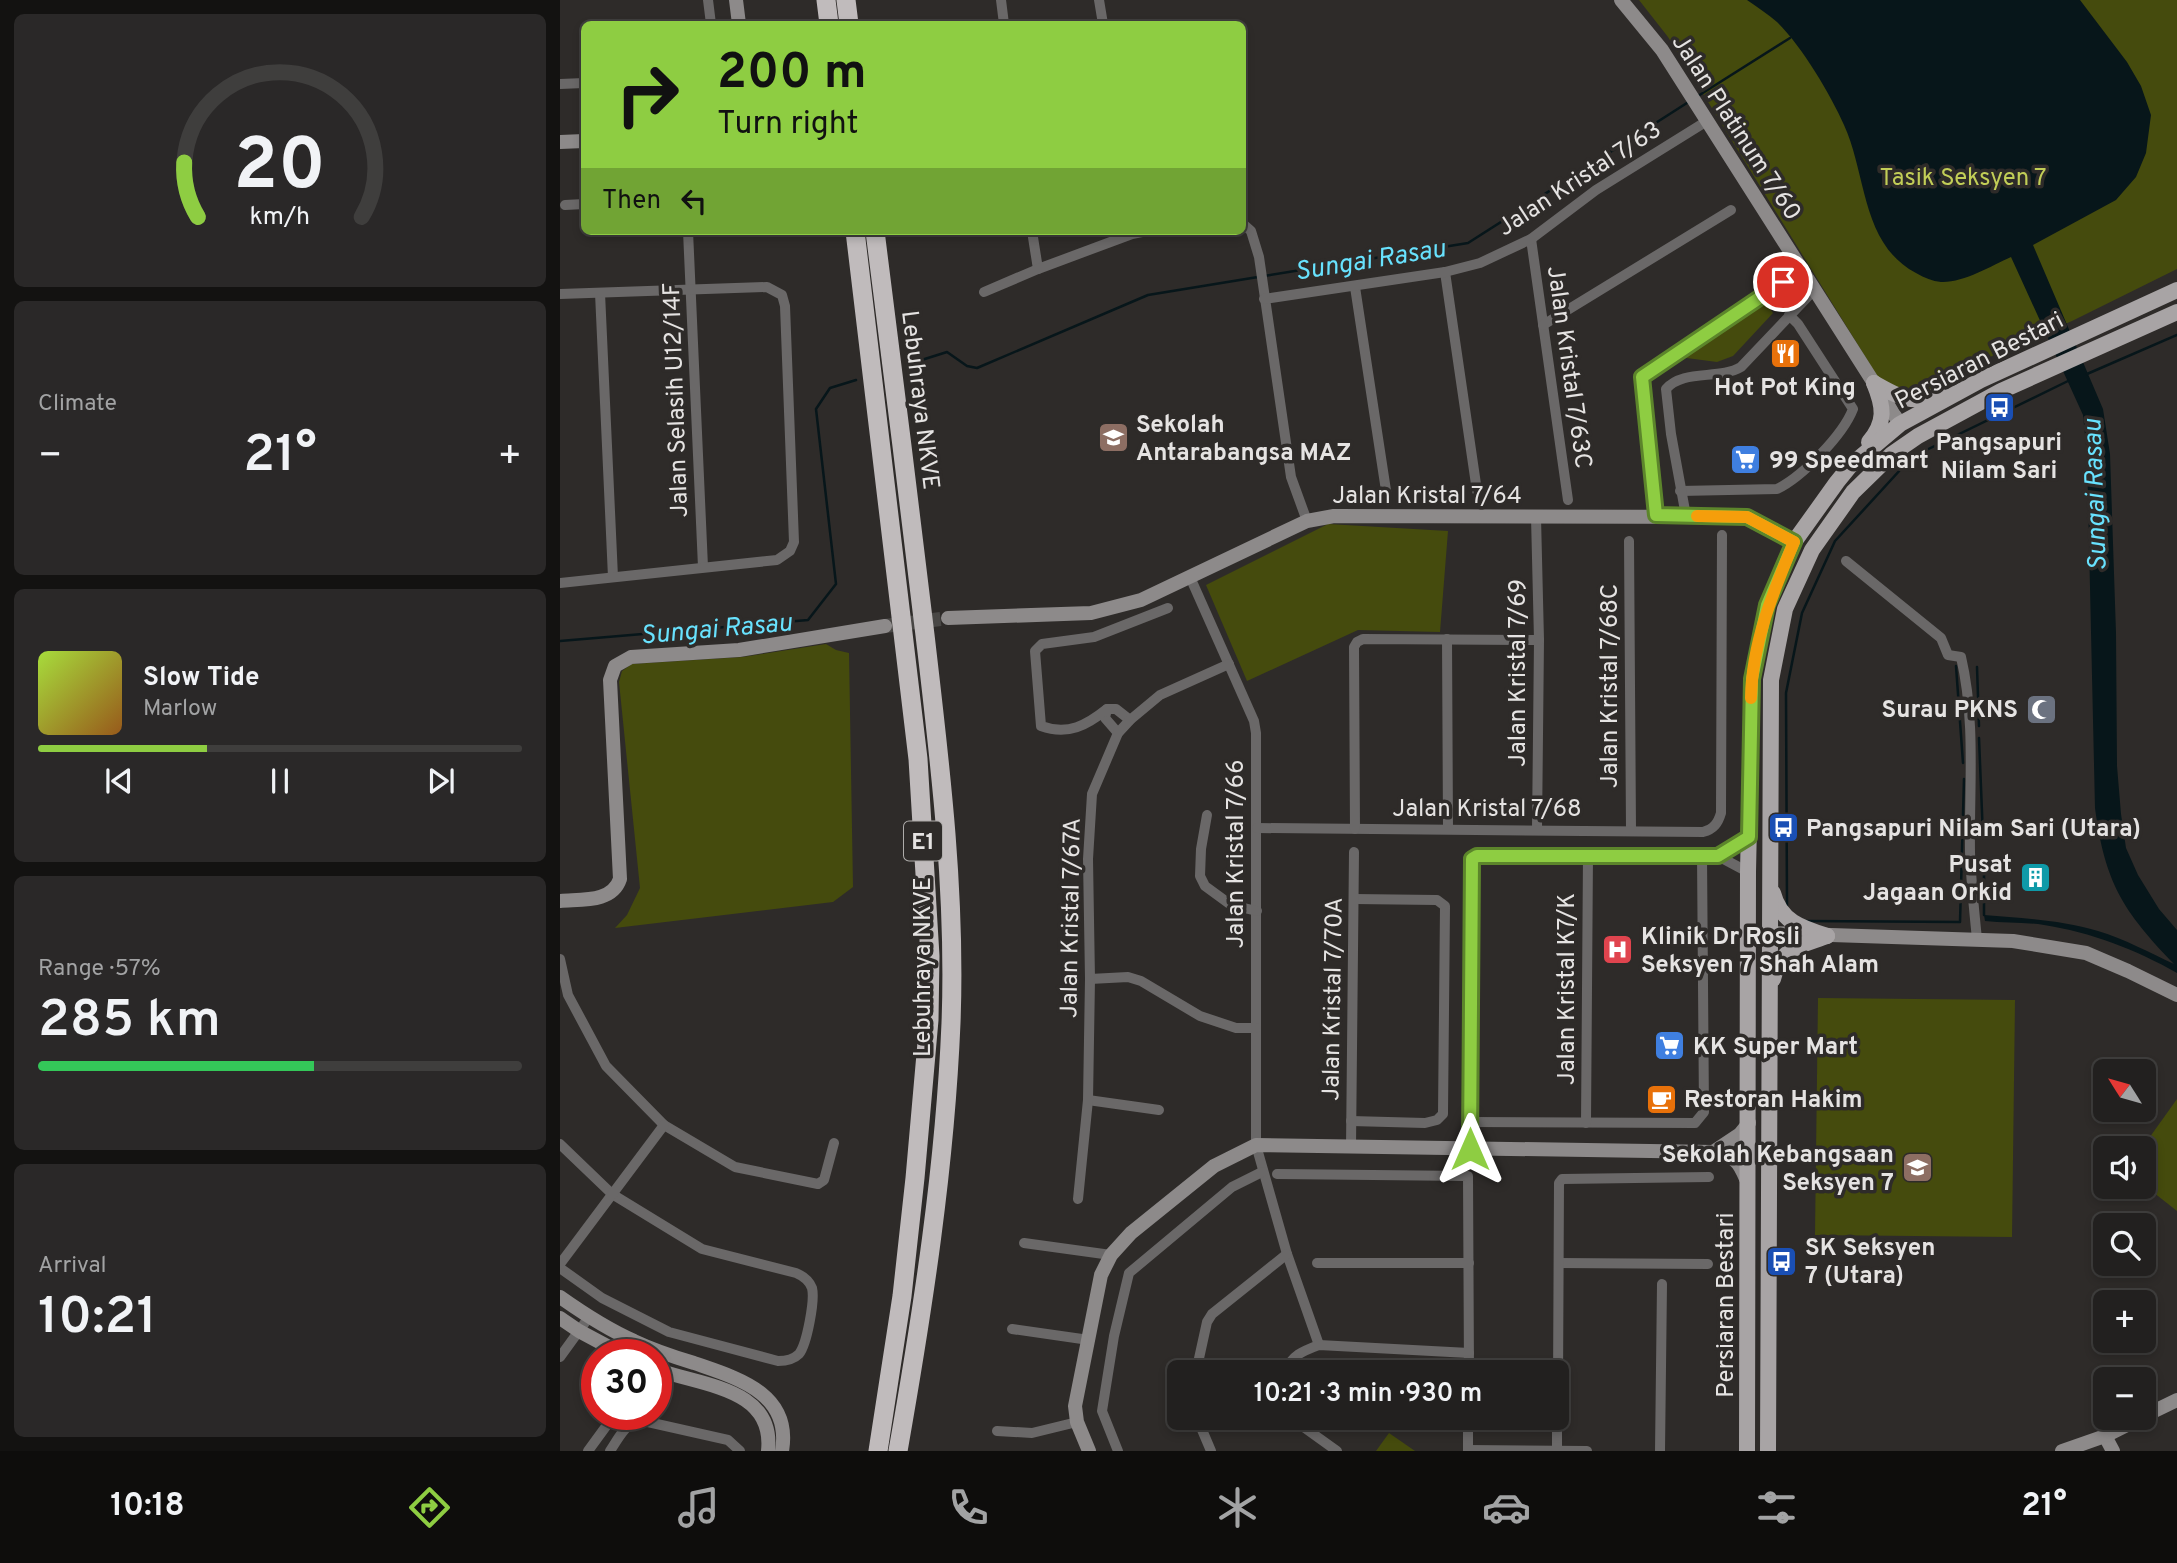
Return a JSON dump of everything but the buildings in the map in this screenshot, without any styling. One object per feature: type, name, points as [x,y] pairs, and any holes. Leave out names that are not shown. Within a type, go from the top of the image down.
[{"type":"highway","points":[[826,0],[829,21]]},
{"type":"highway","points":[[846,0],[849,21]]},
{"type":"highway","name":"Lebuhraya NKVE","points":[[855,235],[917,745],[930,956],[929,1020],[915,1178],[902,1296],[878,1451]]},
{"type":"highway","name":"Lebuhraya NKVE","points":[[875,235],[940,759],[951,936],[951,1022],[935,1211],[920,1325],[898,1451]]},
{"type":"main road","name":"Persiaran Bestari","points":[[1747,1451],[1748,872],[1752,679],[1767,605],[1794,542],[1850,466],[1900,424],[1981,380],[2177,290]]},
{"type":"main road","name":"Persiaran Bestari","points":[[1768,1451],[1771,680],[1785,609],[1812,550],[1853,492],[1892,454],[1918,436],[2001,391],[2177,312]]},
{"type":"main road","points":[[1874,383],[1899,397],[1912,400],[1927,399],[1981,380]]},
{"type":"main road","points":[[1850,466],[1875,435],[1882,419],[1882,403],[1874,383]]},
{"type":"main road","points":[[1900,424],[1911,426],[1924,422],[1970,399],[2001,391]]},
{"type":"main road","points":[[1770,880],[1776,902],[1791,923],[1827,936]]},
{"type":"main road","points":[[1749,1059],[1758,949],[1770,933]]},
{"type":"main road","points":[[1769,992],[1781,957],[1790,949],[1827,936]]},
{"type":"street","points":[[708,0],[711,21]]},
{"type":"street","points":[[736,0],[739,21]]},
{"type":"street","points":[[1001,0],[1004,21]]},
{"type":"street","points":[[1099,0],[1102,21]]},
{"type":"street","name":"Jalan Platinum 7/60","points":[[1621,0],[1662,50],[1687,87],[1900,424]]},
{"type":"street","points":[[560,84],[581,83]]},
{"type":"street","name":"Jalan Kristal 7/63","points":[[1264,293],[1355,287],[1445,272],[1480,263],[1531,239],[1704,115]]},
{"type":"street","points":[[560,142],[581,141]]},
{"type":"street","points":[[565,205],[581,204]]},
{"type":"street","points":[[1543,326],[1731,210]]},
{"type":"street","points":[[1246,227],[1251,231],[1259,257],[1291,477],[1307,521]]},
{"type":"street","name":"Jalan Selasih U12/14F","points":[[688,235],[703,567]]},
{"type":"street","points":[[1033,235],[1038,269]]},
{"type":"street","points":[[984,292],[1124,235]]},
{"type":"street","name":"Jalan Kristal 7/63C","points":[[1531,239],[1568,500]]},
{"type":"street","points":[[1445,272],[1477,491]]},
{"type":"street","points":[[1656,515],[1642,377],[1783,282]]},
{"type":"street","points":[[560,294],[767,287],[782,295],[785,306],[794,542],[790,551],[777,560],[560,583]]},
{"type":"street","points":[[1355,287],[1387,497]]},
{"type":"street","points":[[1686,516],[1666,389],[1677,380],[1719,374],[1741,367],[1815,289]]},
{"type":"street","points":[[600,293],[613,577]]},
{"type":"street","points":[[1680,491],[1777,489],[1790,483],[1806,469],[1848,422],[1853,409],[1798,324],[1789,315]]},
{"type":"street","name":"Jalan Kristal 7/64","points":[[948,618],[1091,613],[1141,600],[1307,521],[1334,516],[1747,517],[1794,542]]},
{"type":"street","name":"Jalan Kristal 7/69","points":[[1535,517],[1539,640],[1537,829]]},
{"type":"street","name":"Jalan Kristal 7/68","points":[[1257,828],[1703,832],[1715,825],[1721,813],[1722,535]]},
{"type":"street","name":"Jalan Kristal 7/68C","points":[[1629,541],[1631,830]]},
{"type":"street","points":[[1846,561],[1941,638],[1948,655],[1961,657],[1969,718],[1970,855],[1977,939]]},
{"type":"street","name":"Jalan Kristal 7/66","points":[[1190,577],[1254,721],[1257,828],[1256,1145],[1287,1254],[1319,1345]]},
{"type":"street","points":[[1130,720],[1116,709],[1107,709],[1078,729],[1057,730],[1041,726],[1035,651],[1042,644],[1094,637],[1168,608]]},
{"type":"street","points":[[560,901],[605,897],[617,888],[620,879],[610,680],[615,666],[631,657],[739,650],[885,626]]},
{"type":"street","points":[[1355,829],[1354,647],[1357,642],[1363,639],[1539,640]]},
{"type":"street","points":[[1447,639],[1448,828]]},
{"type":"street","name":"Jalan Kristal 7/67A","points":[[1078,1199],[1088,1100],[1088,859],[1092,794],[1118,733],[1130,720],[1160,695],[1229,664]]},
{"type":"street","points":[[1107,709],[1105,718],[1118,733]]},
{"type":"street","points":[[1207,815],[1200,876],[1205,886],[1231,905],[1257,911]]},
{"type":"street","points":[[1718,856],[1749,837]]},
{"type":"street","name":"Jalan Kristal 7/70A","points":[[1351,1147],[1354,852]]},
{"type":"street","name":"Jalan Kristal K7/K","points":[[1586,1123],[1588,855]]},
{"type":"street","points":[[1470,1122],[1695,1123],[1704,1112],[1702,855]]},
{"type":"street","points":[[1470,1149],[1472,859],[1477,856],[1702,855],[1718,856],[1748,872]]},
{"type":"street","points":[[1351,1121],[1425,1123],[1437,1121],[1443,1114],[1444,906],[1437,901],[1354,899]]},
{"type":"street","points":[[1770,933],[2013,941],[2086,953],[2177,995]]},
{"type":"street","points":[[560,959],[568,995],[606,1066],[664,1125],[735,1167],[818,1184],[824,1180],[834,1143]]},
{"type":"street","points":[[1090,979],[1128,977],[1141,981],[1200,1016],[1236,1028],[1256,1028]]},
{"type":"street","points":[[1088,1100],[1159,1110]]},
{"type":"street","points":[[1713,1152],[1740,1134],[1749,1123]]},
{"type":"street","points":[[560,1144],[612,1194],[702,1249],[801,1275],[813,1291],[810,1322],[803,1347],[793,1358],[778,1361],[669,1332],[603,1298],[560,1266],[612,1194],[664,1125]]},
{"type":"street","points":[[1089,1451],[1077,1422],[1075,1406],[1101,1275],[1111,1255],[1130,1233],[1214,1166],[1256,1145],[1713,1152],[1728,1155],[1739,1163],[1749,1184]]},
{"type":"street","points":[[1118,1451],[1102,1411],[1114,1336],[1129,1273],[1232,1187],[1262,1172]]},
{"type":"street","points":[[1277,1174],[1468,1176],[1469,1360]]},
{"type":"street","points":[[1558,1360],[1559,1183],[1566,1177],[1709,1177]]},
{"type":"street","points":[[1024,1243],[1111,1255]]},
{"type":"street","points":[[1199,1360],[1207,1322],[1212,1314],[1287,1254]]},
{"type":"street","points":[[1317,1263],[1469,1263]]},
{"type":"street","points":[[1559,1263],[1708,1264]]},
{"type":"street","points":[[1660,1451],[1662,1284]]},
{"type":"street","points":[[560,1297],[589,1317],[635,1342],[750,1384],[769,1399],[779,1419],[782,1451]]},
{"type":"street","points":[[560,1357],[589,1317]]},
{"type":"street","points":[[560,1318],[594,1339]]},
{"type":"street","points":[[1012,1329],[1089,1340]]},
{"type":"street","points":[[1290,1360],[1301,1352],[1319,1345],[1469,1353]]},
{"type":"street","points":[[672,1376],[729,1390],[743,1397],[759,1411],[767,1426],[768,1451]]},
{"type":"street","points":[[2156,1410],[2177,1400]]},
{"type":"street","points":[[610,1451],[626,1428],[639,1420],[729,1440],[738,1449]]},
{"type":"street","points":[[997,1431],[1032,1433],[1077,1422]]},
{"type":"street","points":[[588,1451],[603,1430]]},
{"type":"street","points":[[1202,1430],[1211,1451]]},
{"type":"street","points":[[1308,1430],[1337,1451]]},
{"type":"street","points":[[1468,1430],[1468,1450],[1587,1451]]},
{"type":"street","points":[[1557,1430],[1557,1451]]},
{"type":"street","points":[[2062,1451],[2117,1430]]},
{"type":"street","points":[[1768,1431],[1776,1451]]},
{"type":"street","points":[[2105,1436],[2112,1451]]},
{"type":"green space","name":"Tasik Seksyen 7","points":[[1639,0],[2177,0],[2177,269],[2072,321],[1976,363],[1925,393],[1908,396],[1879,379],[1668,37]]},
{"type":"green space","points":[[1763,299],[1773,313],[1733,356],[1717,362],[1679,357]]},
{"type":"green space","points":[[1328,524],[1448,531],[1440,632],[1358,630],[1247,681],[1206,585]]},
{"type":"green space","points":[[826,644],[849,653],[853,887],[833,902],[615,928],[627,915],[640,888],[619,682],[622,671],[632,664],[743,657]]},
{"type":"green space","points":[[1818,998],[2015,1000],[2012,1237],[1815,1235]]},
{"type":"green space","points":[[2177,1099],[2177,1211],[2156,1194],[2156,1136],[2151,1136]]},
{"type":"green space","points":[[1389,1433],[1415,1451],[1376,1451]]},
{"type":"water","name":"Tasik Seksyen 7","points":[[1747,0],[2080,0],[2127,62],[2141,86],[2151,115],[2146,153],[2136,177],[2116,200],[2033,245],[2103,409],[2110,454],[2117,766],[2121,814],[2126,848],[2138,875],[2159,909],[2177,930],[2177,973],[2146,957],[2079,932],[2037,924],[1985,921],[1984,915],[2084,927],[2118,938],[2174,964],[2142,928],[2119,894],[2104,857],[2099,834],[2095,808],[2087,455],[2083,415],[2011,257],[1968,277],[1941,282],[1916,273],[1898,260],[1885,245],[1868,207],[1844,125],[1831,99],[1815,71],[1786,32],[1774,19]]},
{"type":"waterway","name":"Sungai Rasau","points":[[1698,96],[1790,38]]},
{"type":"waterway","name":"Sungai Rasau","points":[[1264,276],[1468,243],[1690,101]]},
{"type":"waterway","name":"Sungai Rasau","points":[[912,363],[947,352],[967,366],[977,368],[1148,295],[1258,277]]},
{"type":"waterway","points":[[2087,374],[2177,335]]},
{"type":"waterway","name":"Sungai Rasau","points":[[560,641],[808,620],[836,584],[816,409],[830,388],[856,380]]},
{"type":"waterway","points":[[1787,906],[1786,693],[1802,613],[1835,541],[1912,457],[2068,381]]},
{"type":"waterway","points":[[1956,666],[1963,763]]},
{"type":"waterway","points":[[1977,667],[1979,726]]},
{"type":"waterway","points":[[1979,738],[1983,837]]},
{"type":"waterway","points":[[1806,921],[1960,922],[1964,779]]},
{"type":"waterway","points":[[1984,858],[1984,915]]},
{"type":"tunnel","points":[[885,626],[948,618]]},
{"type":"slow traffic","points":[[1697,516],[1747,517],[1794,542],[1767,605],[1752,679],[1751,698]]},
{"type":"place","name":"Hot Pot King","points":[[1785,353]]},
{"type":"place","name":"Pangsapuri Nilam Sari","points":[[1999,408]]},
{"type":"place","name":"Sekolah Antarabangsa MAZ","points":[[1113,438]]},
{"type":"place","name":"99 Speedmart","points":[[1746,460]]},
{"type":"place","name":"Surau PKNS","points":[[2041,709]]},
{"type":"place","name":"Pangsapuri Nilam Sari (Utara)","points":[[1783,828]]},
{"type":"place","name":"Pusat Jagaan Orkid","points":[[2035,878]]},
{"type":"place","name":"Klinik Dr Rosli Seksyen 7 Shah Alam","points":[[1618,950]]},
{"type":"place","name":"KK Super Mart","points":[[1670,1046]]},
{"type":"place","name":"Restoran Hakim","points":[[1661,1099]]},
{"type":"place","name":"Sekolah Kebangsaan Seksyen 7","points":[[1917,1168]]},
{"type":"place","name":"SK Seksyen 7 (Utara)","points":[[1782,1261]]},
{"type":"route","points":[[1470,1149],[1472,859],[1477,856],[1718,856],[1749,837],[1752,679],[1767,605],[1794,542],[1747,517],[1656,515],[1642,377],[1783,282]]}]
